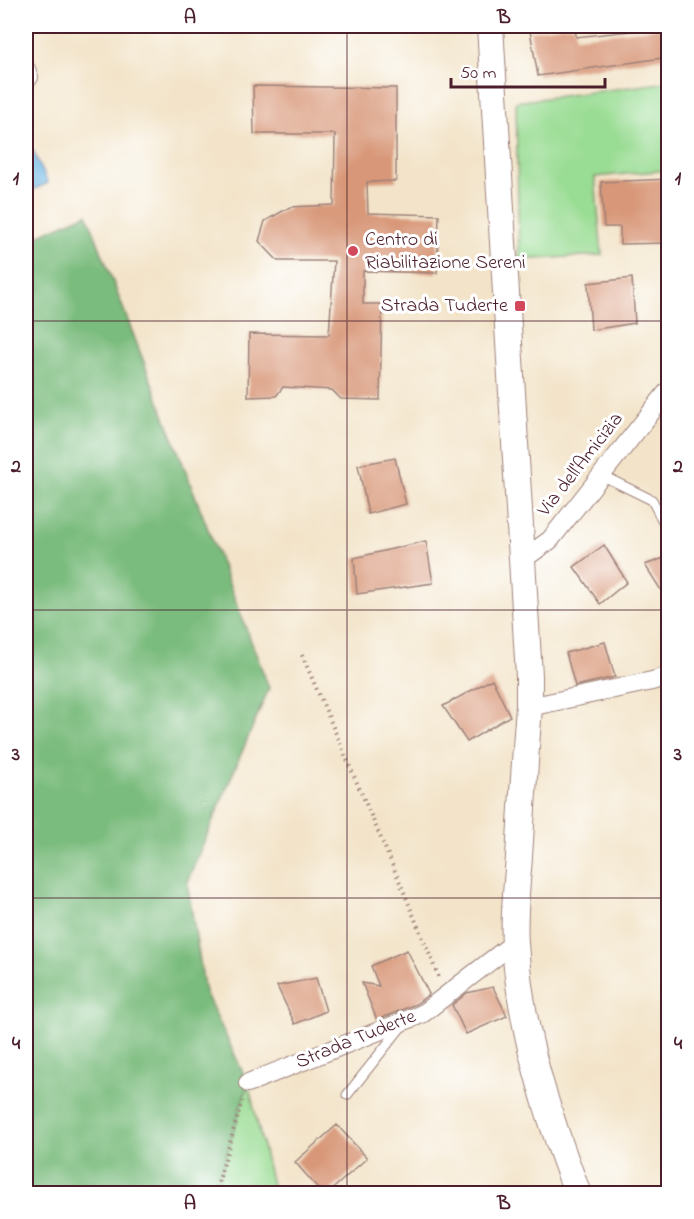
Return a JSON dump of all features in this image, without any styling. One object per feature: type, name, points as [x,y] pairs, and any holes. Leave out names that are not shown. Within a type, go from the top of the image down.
[{"type":"main road","points":[[490,26],[529,676],[515,942],[521,1002],[536,1069],[558,1141],[578,1194]]},
{"type":"street","name":"Via dell'Amicizia","points":[[522,560],[550,540],[669,390]]},
{"type":"street","points":[[529,708],[652,681],[669,675]]},
{"type":"street","name":"Strada Tuderte","points":[[248,1083],[422,1014],[515,942]]},
{"type":"lane","points":[[601,476],[652,500],[669,531]]},
{"type":"lane","points":[[347,1095],[407,1020]]},
{"type":"path","points":[[302,655],[405,894],[446,996]]},
{"type":"path","points":[[215,1194],[248,1083]]},
{"type":"green space","points":[[668,82],[668,170],[595,177],[602,255],[519,260],[516,102]]},
{"type":"green space","points":[[87,214],[269,688],[187,882],[205,992],[248,1083],[215,1193],[26,1193],[26,241]]},
{"type":"green space","points":[[248,1083],[274,1193],[215,1193]]},
{"type":"water","points":[[33,150],[48,183],[28,192],[26,153]]},
{"type":"building","points":[[575,26],[576,37],[669,27],[669,57],[538,76],[530,31]]},
{"type":"building","name":"Centro di Riabilitazione Sereni","points":[[253,86],[396,88],[396,181],[367,182],[368,213],[439,215],[437,273],[363,271],[363,304],[382,304],[380,400],[341,399],[332,390],[283,387],[276,396],[248,397],[249,334],[329,335],[334,261],[278,261],[259,241],[265,221],[290,207],[334,205],[335,134],[254,134]]},
{"type":"building","points":[[669,179],[669,243],[620,244],[620,227],[604,227],[601,182]]},
{"type":"building","points":[[632,278],[635,323],[591,330],[588,283]]},
{"type":"building","points":[[395,458],[406,504],[368,514],[358,465]]},
{"type":"building","points":[[426,541],[433,583],[357,594],[354,558]]},
{"type":"building","points":[[604,545],[627,582],[600,604],[574,567]]},
{"type":"building","points":[[669,556],[669,603],[645,565]]},
{"type":"building","points":[[605,642],[615,677],[575,686],[566,653]]},
{"type":"building","points":[[492,679],[510,716],[467,742],[443,706]]},
{"type":"building","points":[[407,950],[429,994],[416,1004],[377,1020],[362,983],[379,986],[371,966]]},
{"type":"building","points":[[316,978],[326,1011],[295,1024],[277,986]]},
{"type":"building","points":[[493,987],[507,1016],[466,1034],[452,1005],[467,993]]},
{"type":"building","points":[[337,1125],[367,1158],[327,1194],[323,1194],[295,1162]]},
{"type":"place","name":"Centro di Riabilitazione Sereni","points":[[353,251]]},
{"type":"place","name":"Strada Tuderte","points":[[520,306]]}]
